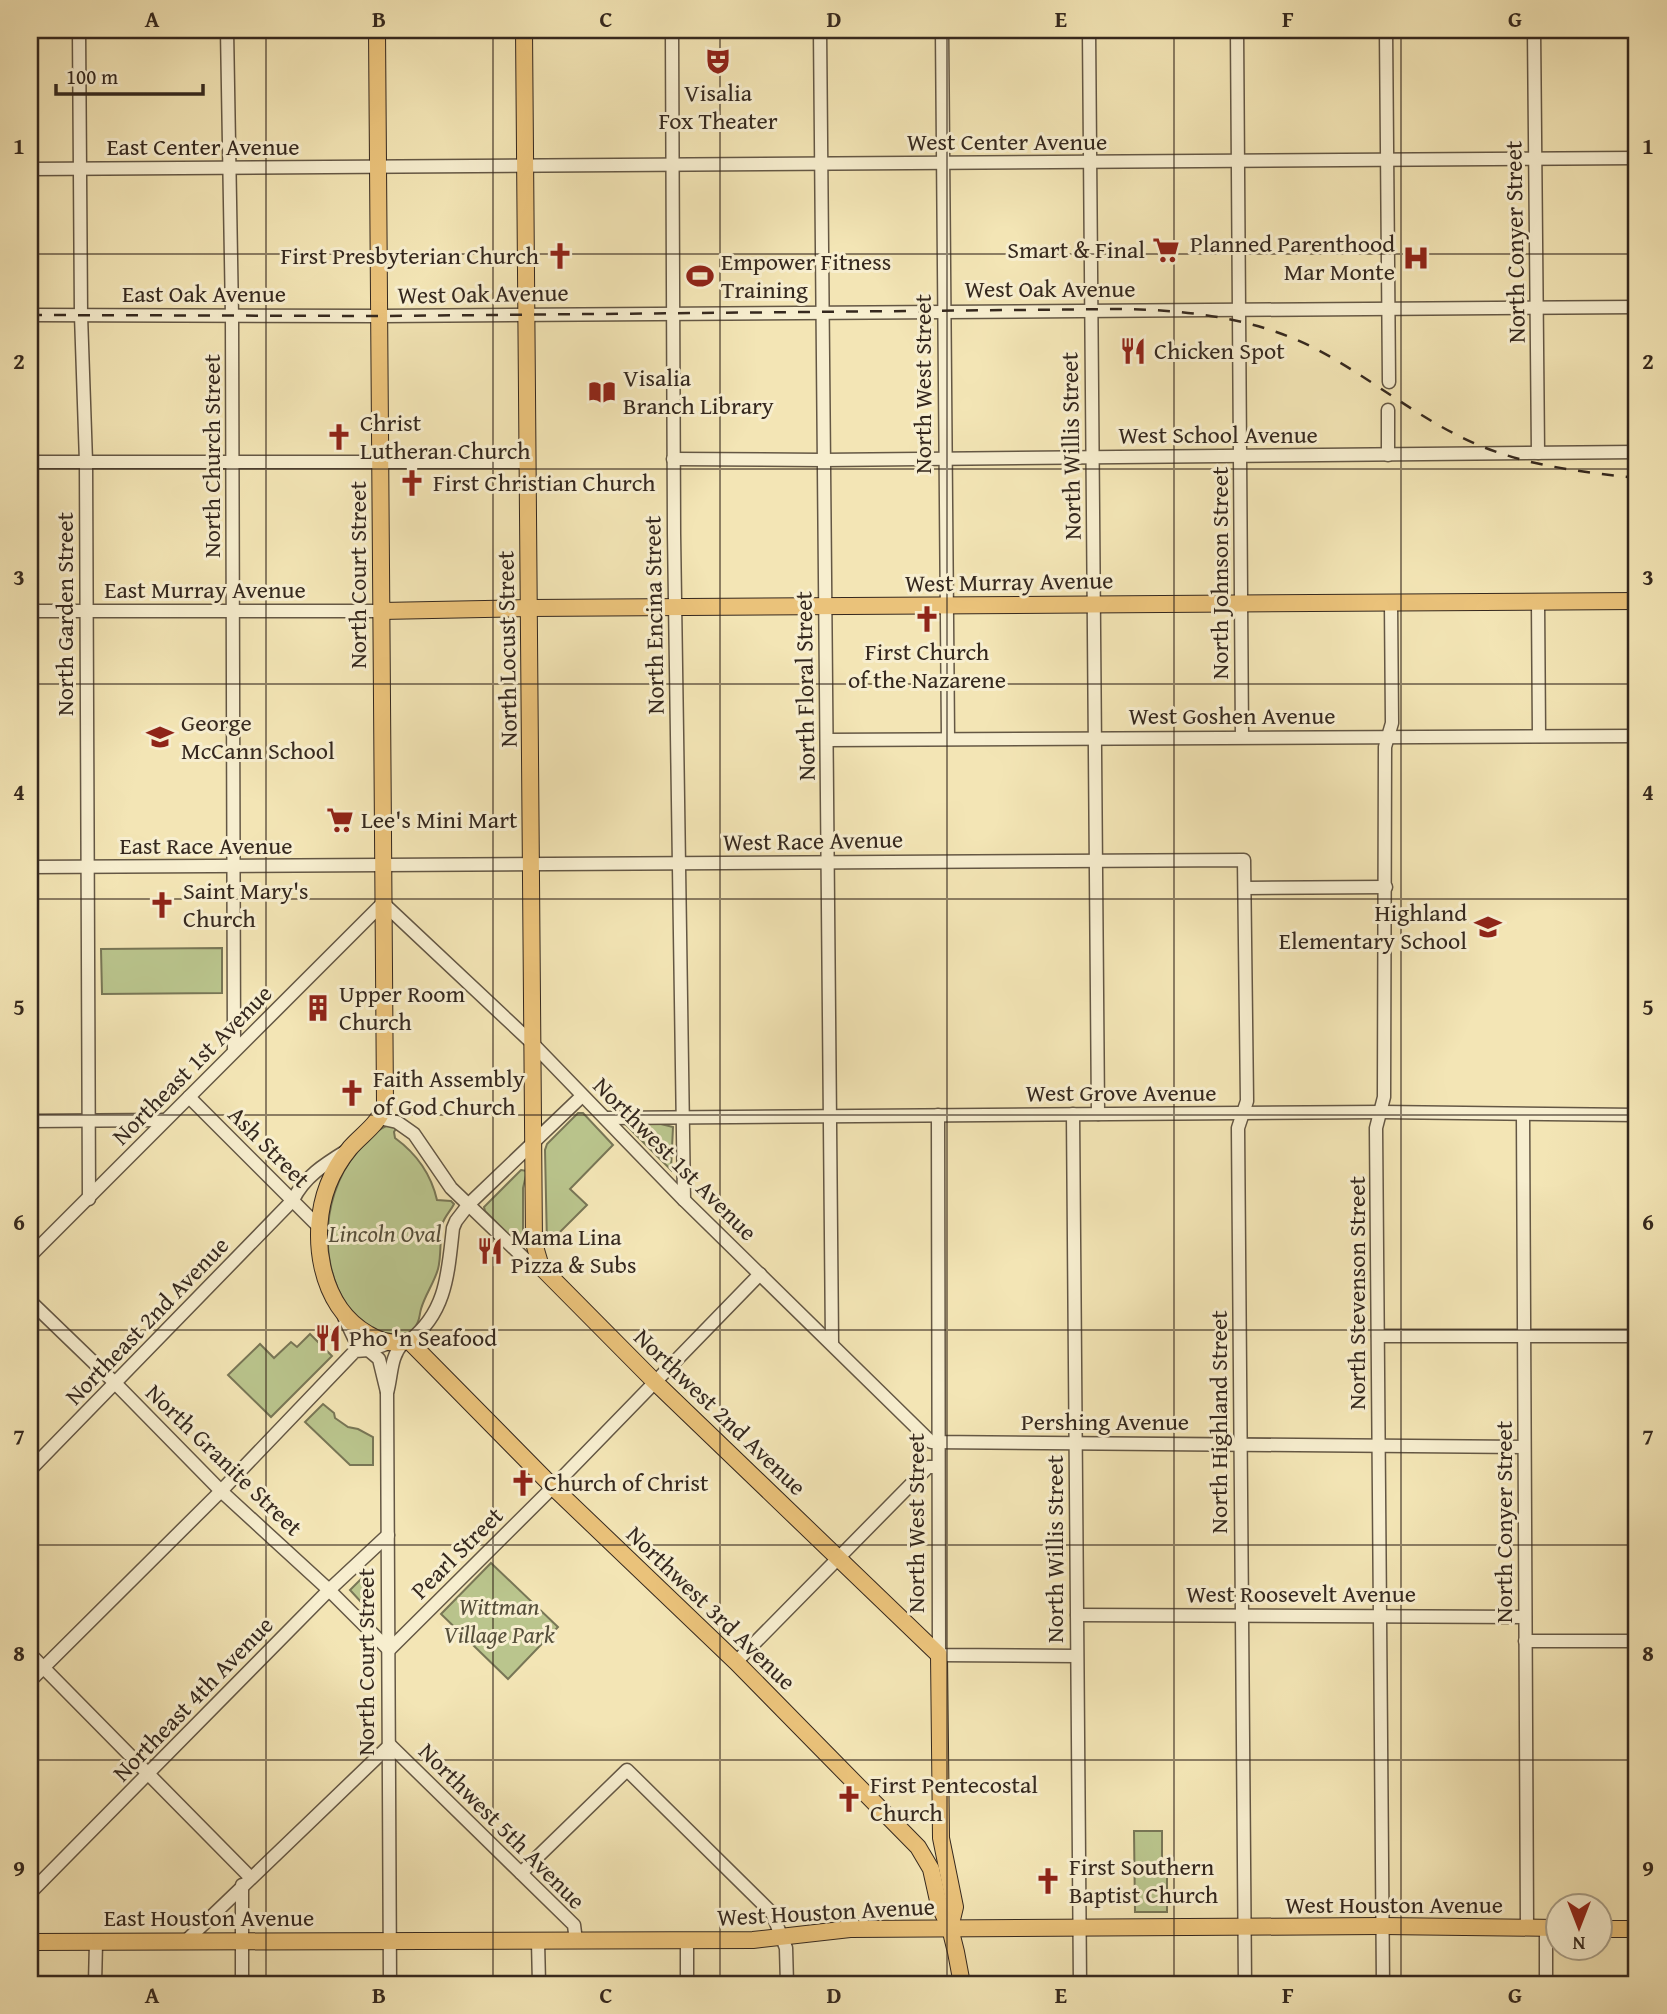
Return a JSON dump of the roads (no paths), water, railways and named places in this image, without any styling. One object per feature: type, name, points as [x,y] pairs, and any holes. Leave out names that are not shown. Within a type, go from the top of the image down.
[{"type":"main road","name":"North Court Street","points":[[377,30],[385,1103],[380,1118]]},
{"type":"main road","name":"North Locust Street","points":[[524,30],[524,314],[528,462],[534,1243],[541,1267]]},
{"type":"main road","name":"West Murray Avenue","points":[[381,611],[1637,601]]},
{"type":"main road","points":[[380,1118],[349,1149],[336,1167],[328,1185],[319,1227],[321,1260],[329,1287],[352,1322],[364,1332],[400,1342]]},
{"type":"main road","name":"Northwest 2nd Avenue","points":[[541,1267],[655,1382],[939,1655]]},
{"type":"main road","name":"Northwest 3rd Avenue","points":[[400,1342],[736,1662],[918,1847],[931,1869],[939,1905],[950,1928]]},
{"type":"main road","name":"North West Street","points":[[939,1655],[941,1838],[955,1907],[950,1928]]},
{"type":"main road","points":[[918,1847],[931,1849],[939,1844],[941,1838]]},
{"type":"main road","name":"West Houston Avenue","points":[[389,1941],[753,1940],[850,1929],[1382,1926],[1544,1928]]},
{"type":"main road","points":[[950,1928],[962,1984]]},
{"type":"main road","points":[[1614,1929],[1637,1929]]},
{"type":"main road","name":"East Houston Avenue","points":[[30,1942],[389,1941]]},
{"type":"street","name":"North Garden Street","points":[[79,30],[81,315],[86,462],[89,1199]]},
{"type":"street","name":"North Church Street","points":[[227,30],[232,316],[234,1050]]},
{"type":"street","name":"North Encina Street","points":[[672,30],[675,312],[673,459],[684,1199]]},
{"type":"street","name":"North Floral Street","points":[[820,30],[832,1343]]},
{"type":"street","name":"North West Street","points":[[942,30],[948,738]]},
{"type":"street","name":"North Willis Street","points":[[1089,30],[1098,1114]]},
{"type":"street","name":"North Johnson Street","points":[[1237,30],[1242,737]]},
{"type":"street","points":[[1386,30],[1389,382]]},
{"type":"street","name":"North Conyer Street","points":[[1534,30],[1538,453]]},
{"type":"street","name":"West Center Avenue","points":[[377,166],[1637,158]]},
{"type":"street","name":"East Center Avenue","points":[[30,169],[377,166]]},
{"type":"street","name":"West Oak Avenue","points":[[379,316],[1637,307]]},
{"type":"street","name":"East Oak Avenue","points":[[30,315],[379,316]]},
{"type":"street","points":[[1388,410],[1388,454]]},
{"type":"street","name":"West School Avenue","points":[[673,459],[1637,452]]},
{"type":"street","points":[[30,462],[528,462]]},
{"type":"street","points":[[1538,602],[1539,736]]},
{"type":"street","name":"North Stevenson Street","points":[[1383,1984],[1376,1128],[1384,1097],[1384,747],[1392,723],[1391,603]]},
{"type":"street","name":"East Murray Avenue","points":[[30,611],[381,611]]},
{"type":"street","name":"West Goshen Avenue","points":[[827,740],[1637,736]]},
{"type":"street","name":"West Race Avenue","points":[[382,866],[1244,860]]},
{"type":"street","name":"North Highland Street","points":[[1244,860],[1247,1101],[1238,1128],[1245,1984]]},
{"type":"street","name":"East Race Avenue","points":[[30,867],[382,866]]},
{"type":"street","points":[[1245,888],[1385,887]]},
{"type":"street","name":"Northwest 1st Avenue","points":[[383,903],[532,1043],[684,1199],[931,1442],[938,1442]]},
{"type":"street","name":"Northeast 1st Avenue","points":[[30,1256],[383,903]]},
{"type":"street","points":[[369,1350],[400,1342],[426,1324],[449,1275],[456,1221],[470,1204],[582,1096]]},
{"type":"street","name":"Ash Street","points":[[189,1097],[319,1227]]},
{"type":"street","name":"West Grove Avenue","points":[[604,1118],[1382,1112],[1637,1115]]},
{"type":"street","name":"North Willis Street","points":[[1073,1114],[1080,1984]]},
{"type":"street","name":"North West Street","points":[[938,1115],[939,1655]]},
{"type":"street","name":"North Conyer Street","points":[[1522,1115],[1527,1928]]},
{"type":"street","points":[[380,1118],[397,1122],[414,1134],[451,1188],[470,1204]]},
{"type":"street","points":[[30,1121],[165,1121]]},
{"type":"street","name":"Northeast 2nd Avenue","points":[[30,1470],[293,1200],[299,1188],[322,1166],[349,1149]]},
{"type":"street","name":"Northwest 2nd Avenue","points":[[470,1204],[525,1259],[541,1267]]},
{"type":"street","name":"Pearl Street","points":[[389,1650],[553,1487],[760,1274]]},
{"type":"street","name":"North Granite Street","points":[[30,1301],[116,1383],[221,1491],[329,1590],[389,1650]]},
{"type":"street","points":[[339,1305],[355,1344],[369,1350],[379,1359],[387,1393]]},
{"type":"street","points":[[1378,1336],[1637,1336]]},
{"type":"street","name":"North Court Street","points":[[390,1984],[387,1393],[393,1357],[400,1342]]},
{"type":"street","points":[[30,1681],[221,1491],[355,1344]]},
{"type":"street","name":"Pershing Avenue","points":[[938,1442],[1524,1447]]},
{"type":"street","points":[[736,1662],[928,1467],[937,1467]]},
{"type":"street","name":"Northeast 4th Avenue","points":[[30,1893],[329,1590],[388,1535]]},
{"type":"street","name":"West Roosevelt Avenue","points":[[1076,1615],[1525,1617]]},
{"type":"street","points":[[1525,1641],[1637,1641]]},
{"type":"street","points":[[30,1654],[150,1773],[246,1881],[241,1941],[242,1984]]},
{"type":"street","points":[[939,1655],[1076,1656]]},
{"type":"street","points":[[187,1940],[390,1745]]},
{"type":"street","name":"Northwest 5th Avenue","points":[[390,1745],[574,1925],[576,1941]]},
{"type":"street","points":[[521,1872],[627,1770],[772,1913],[788,1954],[787,1984]]},
{"type":"street","points":[[538,1941],[539,1984]]},
{"type":"street","points":[[687,1941],[687,1984]]},
{"type":"street","points":[[96,1942],[96,1984]]},
{"type":"street","points":[[1546,1984],[1548,1962]]},
{"type":"railway","points":[[30,315],[383,316],[1119,309],[1175,312],[1230,319],[1283,334],[1309,345],[1439,425],[1495,452],[1555,467],[1637,478]]},
{"type":"place","name":"Visalia Fox Theater","points":[[718,61]]},
{"type":"place","name":"Smart & Final","points":[[1166,250]]},
{"type":"place","name":"First Presbyterian Church","points":[[560,256]]},
{"type":"place","name":"Planned Parenthood Mar Monte","points":[[1416,258]]},
{"type":"place","name":"Empower Fitness Training","points":[[700,276]]},
{"type":"place","name":"Chicken Spot","points":[[1133,351]]},
{"type":"place","name":"Visalia Branch Library","points":[[602,392]]},
{"type":"place","name":"Christ Lutheran Church","points":[[339,437]]},
{"type":"place","name":"First Christian Church","points":[[412,483]]},
{"type":"place","name":"First Church of the Nazarene","points":[[927,619]]},
{"type":"place","name":"George McCann School","points":[[160,737]]},
{"type":"place","name":"Lee's Mini Mart","points":[[340,820]]},
{"type":"place","name":"Saint Mary's Church","points":[[162,905]]},
{"type":"place","name":"Highland Elementary School","points":[[1488,927]]},
{"type":"place","name":"Upper Room Church","points":[[318,1008]]},
{"type":"place","name":"Faith Assembly of God Church","points":[[352,1093]]},
{"type":"place","name":"Mama Lina Pizza & Subs","points":[[490,1251]]},
{"type":"place","name":"Pho 'n Seafood","points":[[328,1338]]},
{"type":"place","name":"Church of Christ","points":[[523,1483]]},
{"type":"place","name":"First Pentecostal Church","points":[[849,1799]]},
{"type":"place","name":"First Southern Baptist Church","points":[[1048,1881]]},
{"type":"park label","name":"Lincoln Oval","points":[[385,1234]]},
{"type":"park label","name":"Wittman Village Park","points":[[499,1621]]}]
